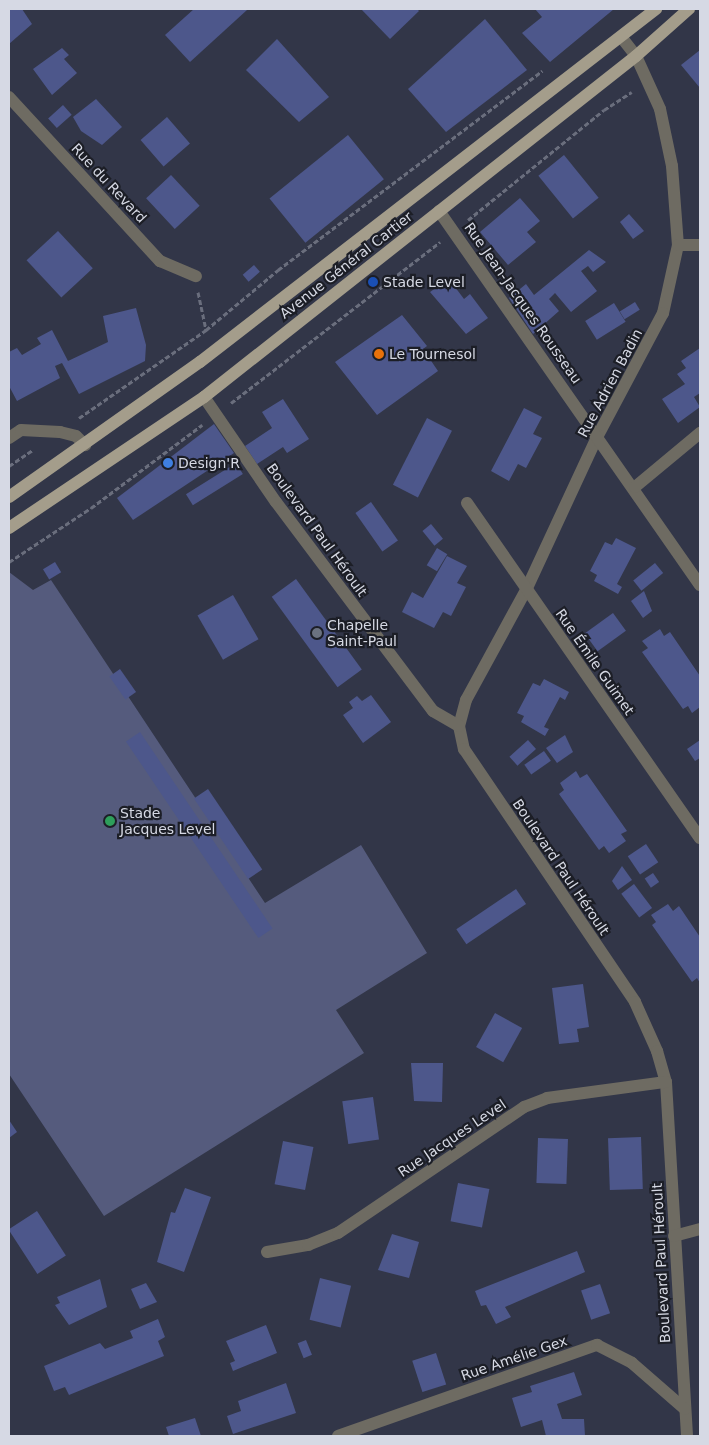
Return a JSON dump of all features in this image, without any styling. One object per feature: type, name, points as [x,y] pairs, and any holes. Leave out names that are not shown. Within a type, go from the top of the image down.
[{"type":"main road","name":"Avenue Général Cartier","points":[[9,497],[200,362],[622,38],[656,9]]},
{"type":"main road","name":"Avenue Général Cartier","points":[[9,528],[204,397],[636,56],[689,9]]},
{"type":"street","name":"Rue Adrien Badin","points":[[459,726],[466,700],[526,590],[598,435],[663,313],[678,245],[672,166],[660,109],[636,56],[622,38]]},
{"type":"street","name":"Rue du Revard","points":[[9,97],[160,261],[196,276]]},
{"type":"street","name":"Rue Jean-Jacques Rousseau","points":[[440,212],[635,487],[700,585]]},
{"type":"street","points":[[678,245],[700,245]]},
{"type":"street","name":"Boulevard Paul Héroult","points":[[204,397],[276,502],[433,711],[459,726],[464,749],[635,1002],[666,1082],[687,1436]]},
{"type":"street","points":[[9,438],[21,430],[60,432],[76,436],[85,444]]},
{"type":"street","points":[[635,487],[700,433]]},
{"type":"street","name":"Rue Émile Guimet","points":[[467,503],[700,838]]},
{"type":"street","name":"Rue Jacques Level","points":[[267,1252],[308,1245],[338,1233],[524,1108],[547,1098],[666,1082]]},
{"type":"street","points":[[674,1236],[700,1229]]},
{"type":"street","name":"Rue Amélie Gex","points":[[338,1436],[597,1345],[632,1364],[685,1409]]},
{"type":"path","points":[[9,466],[206,330],[278,270],[550,67]]},
{"type":"path","points":[[9,562],[91,508],[217,414],[647,81]]},
{"type":"path","points":[[196,276],[206,330]]},
{"type":"shaded area","name":"Stade Jacques Level","points":[[9,572],[33,590],[51,580],[265,903],[361,845],[427,953],[336,1010],[364,1053],[104,1216],[9,1074]]},
{"type":"building","points":[[9,9],[22,9],[32,24],[9,44]]},
{"type":"building","points":[[194,9],[247,10],[190,62],[165,35]]},
{"type":"building","points":[[361,9],[417,9],[419,11],[390,39]]},
{"type":"building","points":[[535,9],[614,9],[550,62],[522,33],[542,17]]},
{"type":"building","points":[[485,19],[527,70],[446,132],[408,89]]},
{"type":"building","points":[[277,39],[329,97],[299,122],[246,70]]},
{"type":"building","points":[[62,48],[69,55],[64,59],[77,73],[52,95],[33,69]]},
{"type":"building","points":[[700,50],[700,88],[681,65]]},
{"type":"building","points":[[96,99],[122,127],[102,145],[81,131],[73,117]]},
{"type":"building","points":[[63,105],[72,115],[57,128],[48,118]]},
{"type":"building","points":[[167,117],[190,143],[164,166],[141,140]]},
{"type":"building","points":[[348,135],[384,179],[305,243],[270,199]]},
{"type":"building","points":[[564,155],[599,198],[573,219],[538,176]]},
{"type":"building","points":[[171,175],[200,206],[175,229],[146,198]]},
{"type":"building","points":[[520,198],[540,221],[527,232],[536,242],[508,265],[480,232]]},
{"type":"building","points":[[629,214],[644,231],[633,239],[620,222]]},
{"type":"building","points":[[58,231],[93,268],[61,298],[27,260]]},
{"type":"building","points":[[589,250],[606,262],[593,272],[588,266],[581,271],[597,291],[571,312],[555,293],[549,299],[559,311],[533,334],[509,298],[526,284],[534,295]]},
{"type":"building","points":[[254,265],[260,272],[249,282],[243,275]]},
{"type":"building","points":[[449,279],[464,299],[470,294],[488,318],[466,334],[430,292]]},
{"type":"building","points":[[635,302],[640,310],[625,319],[620,312]]},
{"type":"building","points":[[614,303],[626,322],[597,340],[585,321]]},
{"type":"building","points":[[136,308],[146,345],[145,361],[79,394],[62,363],[55,366],[60,378],[17,401],[9,386],[9,352],[17,348],[22,355],[41,344],[37,338],[52,330],[68,361],[108,342],[103,316]]},
{"type":"building","points":[[402,315],[427,346],[423,349],[438,371],[377,415],[335,362]]},
{"type":"building","points":[[700,348],[700,393],[694,397],[700,407],[678,423],[662,399],[685,384],[677,374],[686,368],[681,361]]},
{"type":"building","points":[[283,399],[309,439],[287,453],[283,447],[257,464],[245,446],[272,428],[262,412]]},
{"type":"building","points":[[524,408],[542,417],[533,434],[542,438],[526,468],[518,464],[509,481],[491,471]]},
{"type":"building","points":[[427,418],[452,431],[418,498],[393,485]]},
{"type":"building","points":[[214,424],[234,453],[133,520],[117,498]]},
{"type":"building","points":[[236,463],[243,474],[193,505],[186,494]]},
{"type":"building","points":[[371,502],[398,541],[382,551],[355,513]]},
{"type":"building","points":[[431,524],[443,539],[434,546],[422,531]]},
{"type":"building","points":[[616,538],[636,548],[617,584],[622,587],[618,594],[594,581],[597,575],[590,571],[605,542],[612,545]]},
{"type":"building","points":[[437,548],[447,554],[437,571],[427,565]]},
{"type":"building","points":[[447,556],[467,566],[457,583],[466,587],[451,616],[443,612],[434,628],[402,612],[412,592],[423,598]]},
{"type":"building","points":[[55,562],[61,572],[49,579],[43,569]]},
{"type":"building","points":[[655,563],[663,573],[641,591],[633,581]]},
{"type":"building","name":"Chapelle Saint-Paul","points":[[296,579],[362,670],[338,687],[272,597]]},
{"type":"building","points":[[644,591],[652,611],[643,618],[631,601]]},
{"type":"building","points":[[233,595],[258,639],[223,660],[197,616]]},
{"type":"building","points":[[613,613],[626,631],[598,651],[585,634]]},
{"type":"building","points":[[660,629],[664,636],[670,632],[700,676],[700,707],[692,713],[688,706],[683,709],[642,652],[648,648],[642,641]]},
{"type":"building","points":[[120,669],[136,692],[125,699],[109,676]]},
{"type":"building","points":[[544,679],[569,692],[565,700],[560,697],[544,727],[549,729],[545,736],[521,722],[524,716],[517,713],[533,683],[540,686]]},
{"type":"building","points":[[371,695],[391,722],[363,743],[343,715],[353,708],[349,702],[357,696],[362,701]]},
{"type":"building","points":[[140,732],[273,928],[258,938],[126,742]]},
{"type":"building","points":[[565,735],[573,752],[557,763],[546,748]]},
{"type":"building","points":[[528,740],[536,749],[517,766],[509,757]]},
{"type":"building","points":[[700,740],[700,758],[695,761],[687,749]]},
{"type":"building","points":[[544,751],[551,761],[531,775],[524,765]]},
{"type":"building","points":[[576,771],[580,778],[587,774],[627,831],[621,834],[626,841],[609,853],[604,846],[599,850],[559,794],[564,790],[560,783]]},
{"type":"building","points":[[208,789],[262,869],[248,879],[194,799]]},
{"type":"building","points":[[646,844],[658,862],[640,875],[628,856]]},
{"type":"building","points":[[622,866],[632,880],[618,890],[612,881]]},
{"type":"building","points":[[653,873],[659,882],[651,888],[645,879]]},
{"type":"building","points":[[634,884],[652,908],[639,918],[621,894]]},
{"type":"building","points":[[516,889],[526,904],[466,944],[456,929]]},
{"type":"building","points":[[668,904],[673,911],[679,906],[700,937],[700,983],[697,978],[692,982],[652,925],[656,922],[651,915]]},
{"type":"building","points":[[583,984],[589,1027],[577,1029],[579,1042],[559,1044],[552,988]]},
{"type":"building","points":[[495,1013],[522,1028],[503,1062],[476,1047]]},
{"type":"building","points":[[411,1063],[443,1063],[442,1102],[414,1101]]},
{"type":"building","points":[[373,1097],[379,1140],[348,1144],[342,1101]]},
{"type":"building","points":[[9,1120],[17,1132],[9,1138]]},
{"type":"building","points":[[641,1137],[643,1189],[610,1190],[608,1138]]},
{"type":"building","points":[[538,1138],[568,1139],[566,1184],[536,1183]]},
{"type":"building","points":[[283,1141],[313,1147],[305,1190],[275,1184]]},
{"type":"building","points":[[458,1183],[489,1189],[482,1227],[451,1221]]},
{"type":"building","points":[[185,1188],[211,1197],[184,1272],[157,1262],[171,1212],[175,1213]]},
{"type":"building","points":[[37,1211],[66,1255],[37,1274],[9,1230]]},
{"type":"building","points":[[392,1234],[419,1242],[409,1278],[378,1270]]},
{"type":"building","points":[[577,1251],[585,1272],[505,1307],[511,1317],[496,1324],[486,1305],[481,1306],[475,1291]]},
{"type":"building","points":[[320,1278],[351,1286],[341,1327],[310,1320]]},
{"type":"building","points":[[100,1279],[107,1307],[69,1325],[55,1305],[60,1303],[57,1297]]},
{"type":"building","points":[[146,1283],[157,1302],[140,1309],[131,1289]]},
{"type":"building","points":[[600,1284],[610,1313],[591,1320],[581,1291]]},
{"type":"building","points":[[158,1319],[165,1337],[158,1341],[164,1356],[69,1395],[65,1387],[54,1391],[44,1366],[100,1343],[105,1349],[133,1338],[130,1331]]},
{"type":"building","points":[[266,1325],[277,1353],[233,1371],[230,1363],[235,1361],[226,1341]]},
{"type":"building","points":[[306,1340],[312,1355],[304,1358],[298,1343]]},
{"type":"building","points":[[436,1353],[446,1384],[422,1392],[412,1361]]},
{"type":"building","points":[[574,1372],[582,1395],[557,1404],[562,1419],[584,1419],[585,1436],[546,1436],[542,1420],[521,1427],[512,1398],[532,1392],[530,1386]]},
{"type":"building","points":[[286,1383],[296,1413],[233,1434],[227,1416],[241,1411],[238,1401]]},
{"type":"building","points":[[195,1418],[201,1436],[169,1436],[166,1427]]},
{"type":"place","name":"Stade Level","points":[[373,282]]},
{"type":"place","name":"Le Tournesol","points":[[379,354]]},
{"type":"place","name":"Design'R","points":[[168,463]]},
{"type":"place","name":"Chapelle Saint-Paul","points":[[317,633]]},
{"type":"place","name":"Stade Jacques Level","points":[[110,821]]}]
